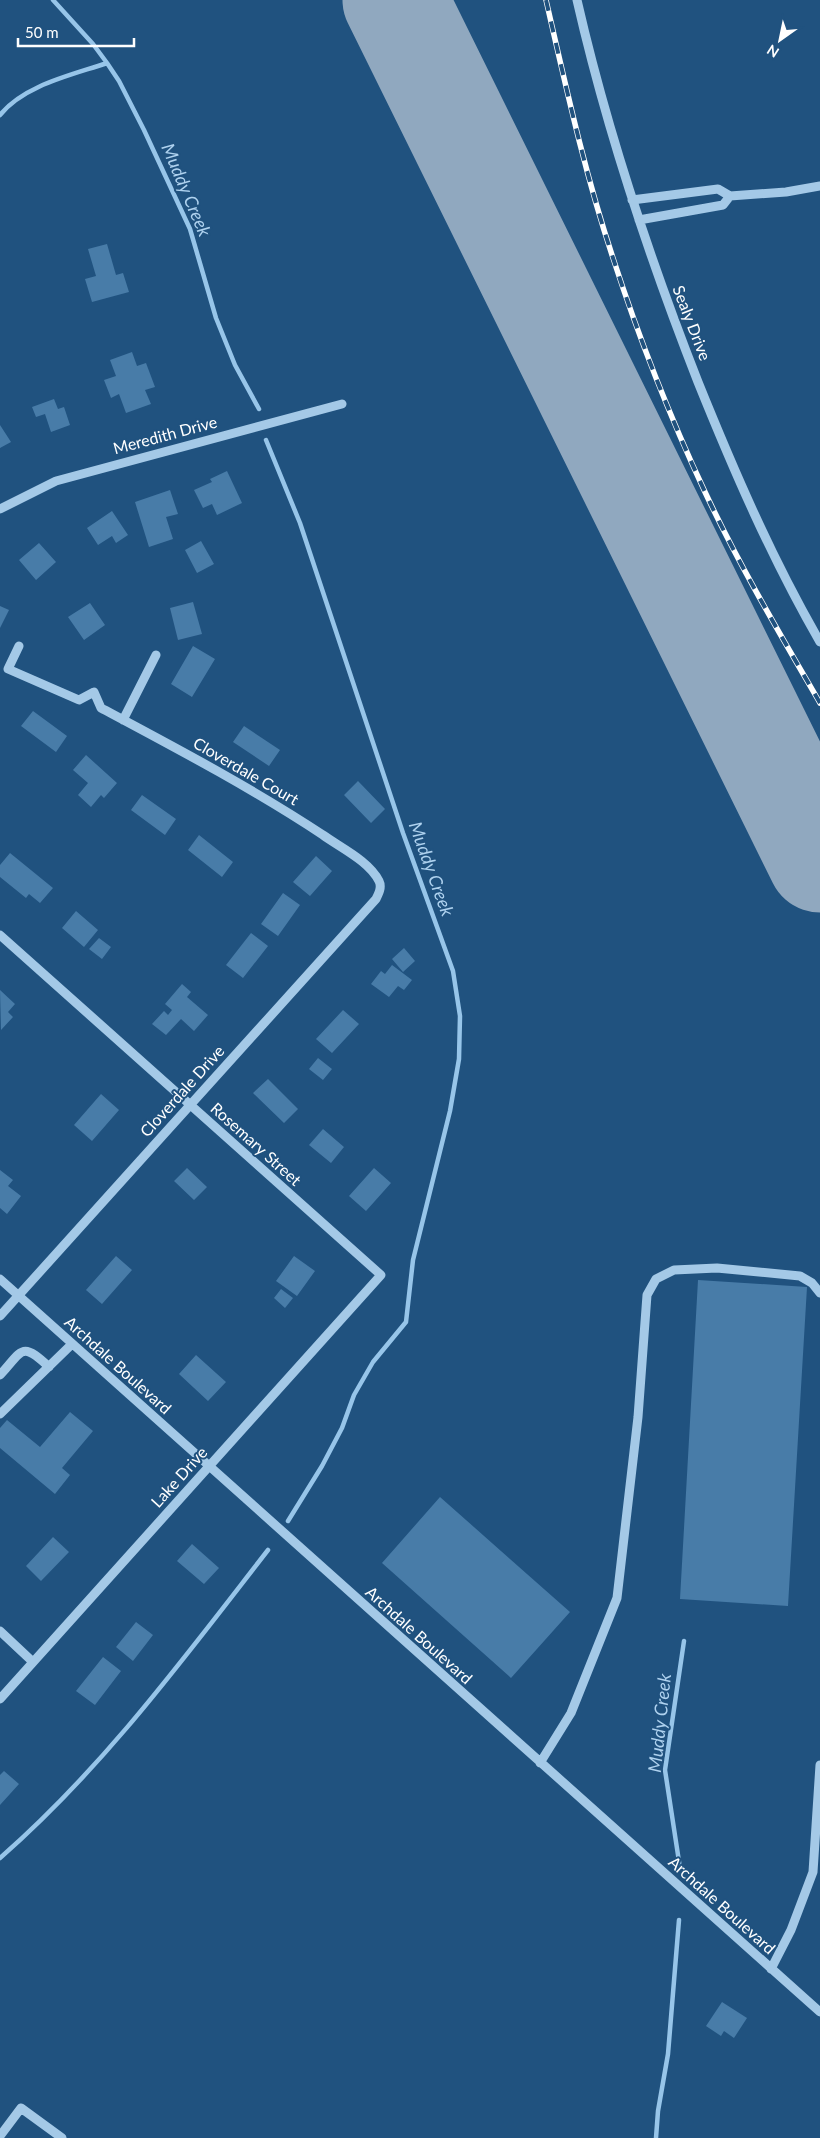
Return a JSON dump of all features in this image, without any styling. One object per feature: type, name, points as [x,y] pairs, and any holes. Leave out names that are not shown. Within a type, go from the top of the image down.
[{"type":"street","name":"Sealy Drive","points":[[577,0],[593,69],[632,200],[681,339],[722,442],[790,589],[820,642]]},
{"type":"street","points":[[632,200],[718,190],[730,196],[786,192],[820,186]]},
{"type":"street","points":[[639,220],[722,205],[730,196]]},
{"type":"street","name":"Meredith Drive","points":[[0,509],[56,481],[342,404]]},
{"type":"street","name":"Cloverdale Court","points":[[19,646],[8,669],[80,700],[94,692],[101,708],[284,810],[364,864],[380,883]]},
{"type":"street","points":[[123,720],[156,655]]},
{"type":"street","name":"Cloverdale Drive","points":[[0,1316],[376,899],[380,891],[380,883]]},
{"type":"street","name":"Rosemary Street","points":[[0,935],[381,1275]]},
{"type":"street","points":[[540,1763],[571,1713],[617,1598],[638,1417],[647,1295],[656,1279],[674,1270],[717,1268],[768,1272],[800,1276],[812,1283],[820,1294]]},
{"type":"street","name":"Lake Drive","points":[[0,1699],[381,1275]]},
{"type":"street","name":"Archdale Boulevard","points":[[0,1279],[820,2012]]},
{"type":"street","points":[[0,1414],[72,1344]]},
{"type":"street","points":[[0,1375],[20,1353],[25,1351],[32,1352],[49,1367]]},
{"type":"street","points":[[0,1631],[33,1662]]},
{"type":"street","points":[[771,1969],[791,1930],[813,1872],[820,1765]]},
{"type":"street","points":[[0,2136],[21,2108],[62,2138]]},
{"type":"building","points":[[107,244],[116,275],[123,273],[129,292],[92,302],[85,279],[96,276],[88,249]]},
{"type":"building","points":[[132,352],[137,366],[146,363],[155,387],[145,390],[151,404],[126,413],[119,394],[111,398],[104,380],[116,376],[110,360]]},
{"type":"building","points":[[54,399],[58,409],[64,407],[70,425],[51,432],[45,414],[36,417],[32,407]]},
{"type":"building","points":[[0,425],[11,442],[0,448]]},
{"type":"building","points":[[227,471],[242,503],[217,515],[212,504],[203,508],[194,490],[212,482],[210,479]]},
{"type":"building","points":[[170,490],[178,514],[166,517],[173,539],[149,547],[135,502]]},
{"type":"building","points":[[112,511],[128,535],[116,543],[112,536],[98,545],[87,528]]},
{"type":"building","points":[[201,541],[214,564],[197,573],[185,550]]},
{"type":"building","points":[[39,543],[56,562],[36,580],[19,560]]},
{"type":"building","points":[[193,602],[202,634],[178,640],[170,608]]},
{"type":"building","points":[[90,603],[105,625],[84,640],[68,617]]},
{"type":"building","points":[[0,606],[9,610],[0,628]]},
{"type":"building","points":[[193,646],[215,659],[192,697],[171,684]]},
{"type":"building","points":[[33,711],[67,736],[56,752],[21,726]]},
{"type":"building","points":[[244,726],[280,750],[269,766],[233,742]]},
{"type":"building","points":[[86,755],[117,783],[104,798],[101,795],[91,807],[78,795],[88,783],[73,770]]},
{"type":"building","points":[[358,781],[385,809],[371,823],[344,795]]},
{"type":"building","points":[[142,795],[176,819],[165,835],[131,810]]},
{"type":"building","points":[[199,835],[233,862],[222,877],[188,850]]},
{"type":"building","points":[[10,853],[53,888],[40,903],[29,894],[26,898],[0,877],[0,865]]},
{"type":"building","points":[[316,856],[332,871],[310,896],[293,882]]},
{"type":"building","points":[[283,893],[300,905],[278,936],[261,924]]},
{"type":"building","points":[[76,911],[98,930],[84,947],[62,928]]},
{"type":"building","points":[[251,933],[268,946],[243,978],[226,965]]},
{"type":"building","points":[[99,938],[111,947],[102,959],[89,949]]},
{"type":"building","points":[[404,948],[415,961],[403,972],[392,959]]},
{"type":"building","points":[[392,965],[412,980],[404,990],[398,986],[389,997],[371,984],[381,971],[385,974]]},
{"type":"building","points":[[182,984],[191,992],[187,997],[208,1015],[194,1031],[181,1019],[166,1035],[152,1024],[164,1011],[168,1015],[172,1010],[165,1004]]},
{"type":"building","points":[[0,990],[15,1004],[8,1012],[13,1017],[1,1030]]},
{"type":"building","points":[[343,1010],[359,1024],[332,1053],[316,1039]]},
{"type":"building","points":[[318,1058],[332,1069],[323,1080],[309,1069]]},
{"type":"building","points":[[268,1079],[298,1109],[284,1123],[253,1093]]},
{"type":"building","points":[[101,1094],[119,1110],[92,1141],[74,1125]]},
{"type":"building","points":[[323,1129],[344,1147],[331,1163],[309,1145]]},
{"type":"building","points":[[187,1168],[207,1187],[194,1200],[174,1181]]},
{"type":"building","points":[[374,1168],[391,1183],[366,1211],[349,1196]]},
{"type":"building","points":[[0,1170],[13,1180],[8,1186],[21,1196],[7,1214],[0,1208]]},
{"type":"building","points":[[116,1256],[132,1270],[102,1304],[86,1290]]},
{"type":"building","points":[[294,1256],[315,1271],[297,1296],[276,1281]]},
{"type":"building","points":[[698,1280],[807,1287],[788,1606],[680,1599]]},
{"type":"building","points":[[281,1289],[293,1298],[285,1308],[274,1298]]},
{"type":"building","points":[[196,1355],[226,1382],[208,1401],[179,1374]]},
{"type":"building","points":[[70,1412],[93,1431],[62,1468],[70,1475],[55,1494],[0,1448],[0,1428],[7,1420],[40,1447]]},
{"type":"building","points":[[440,1497],[570,1612],[511,1678],[382,1563]]},
{"type":"building","points":[[53,1537],[69,1552],[41,1581],[26,1566]]},
{"type":"building","points":[[192,1544],[219,1568],[204,1584],[177,1561]]},
{"type":"building","points":[[136,1622],[153,1635],[133,1661],[116,1647]]},
{"type":"building","points":[[103,1657],[121,1671],[95,1705],[76,1691]]},
{"type":"building","points":[[4,1771],[19,1784],[0,1805],[0,1775]]},
{"type":"building","points":[[722,2002],[747,2018],[734,2038],[724,2031],[721,2036],[706,2026]]},
{"type":"waterway","name":"Muddy Creek","points":[[53,0],[93,44],[107,63],[119,81],[144,130],[190,229],[216,318],[235,365],[259,409]]},
{"type":"waterway","points":[[0,115],[22,96],[49,82],[107,63]]},
{"type":"waterway","name":"Muddy Creek","points":[[266,440],[300,523],[403,833],[453,971],[460,1016],[459,1059],[450,1111],[413,1260],[406,1322],[373,1362],[354,1395],[342,1428],[322,1466],[288,1521]]},
{"type":"waterway","points":[[0,1858],[74,1787],[108,1749],[141,1711],[268,1550]]},
{"type":"waterway","name":"Muddy Creek","points":[[680,1868],[665,1770],[684,1641]]},
{"type":"waterway","name":"Muddy Creek","points":[[656,2138],[658,2111],[668,2054],[679,1920]]},
{"type":"runway","points":[[395,0],[820,860]]},
{"type":"railway","points":[[546,0],[576,130],[603,226],[644,347],[692,464],[718,519],[760,599],[820,703]]}]
